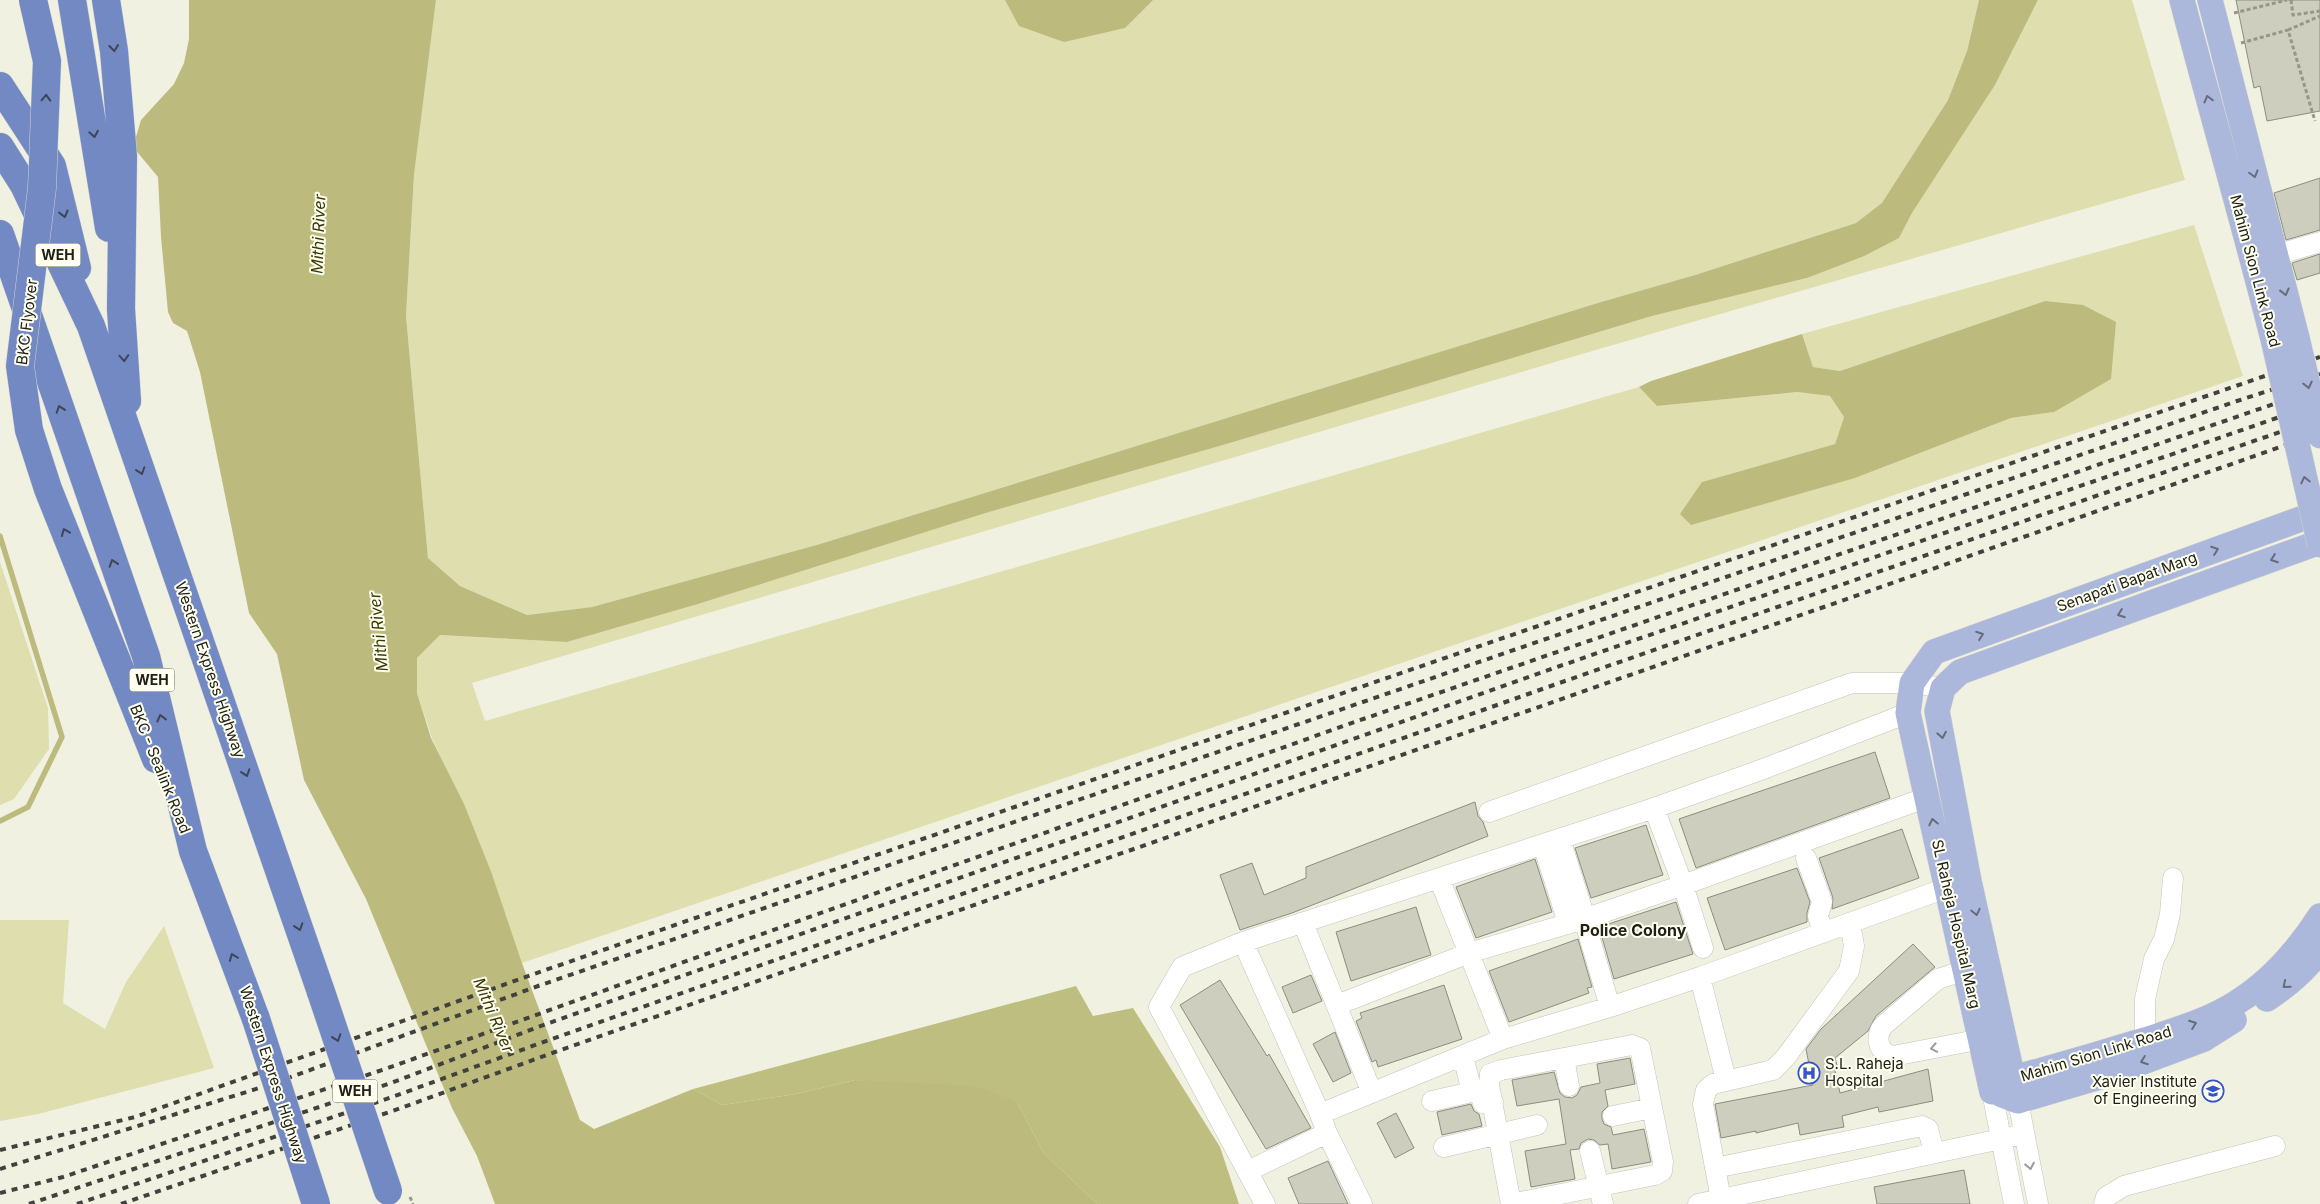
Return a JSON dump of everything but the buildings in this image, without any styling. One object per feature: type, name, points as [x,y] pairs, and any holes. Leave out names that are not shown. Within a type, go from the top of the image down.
[{"type":"highway","name":"BKC Flyover","points":[[32,0],[47,61],[42,188],[20,366],[29,430],[48,489],[116,659]]},
{"type":"highway","points":[[72,0],[121,309],[130,438]]},
{"type":"highway","points":[[106,0],[114,51],[123,156],[121,309]]},
{"type":"highway","points":[[0,86],[52,166],[91,326]]},
{"type":"highway","name":"Western Express Highway","points":[[0,147],[24,185],[91,326],[390,1197]]},
{"type":"highway","name":"Western Express Highway","points":[[2,247],[146,656],[193,851],[256,1019],[316,1204]]},
{"type":"highway","name":"BKC - Sealink Road","points":[[116,659],[193,851]]},
{"type":"main road","name":"Mahim Sion Link Road","points":[[2182,0],[2221,146],[2276,255],[2286,340],[2320,543]]},
{"type":"main road","name":"Mahim Sion Link Road","points":[[2212,9],[2244,138],[2254,214],[2286,340],[2320,436]]},
{"type":"main road","name":"Senapati Bapat Marg","points":[[1934,652],[2320,512]]},
{"type":"main road","name":"Senapati Bapat Marg","points":[[1943,688],[1960,672],[2320,543]]},
{"type":"main road","name":"SL Raheja Hospital Marg","points":[[1934,652],[1912,682],[1908,713],[1928,797],[1958,884],[2015,1089]]},
{"type":"main road","name":"SL Raheja Hospital Marg","points":[[1943,688],[1937,712],[1958,884],[1966,970],[1992,1092]]},
{"type":"main road","name":"Mahim Sion Link Road","points":[[2015,1089],[2145,1040],[2197,1023],[2238,1002],[2274,974],[2286,962],[2320,916]]},
{"type":"main road","name":"Mahim Sion Link Road","points":[[1992,1092],[2116,1072],[2204,1039],[2284,988],[2310,963],[2320,950]]},
{"type":"street","points":[[2276,255],[2320,242]]},
{"type":"street","points":[[1489,812],[1852,683],[1912,682],[1943,688]]},
{"type":"street","points":[[1265,1204],[1159,1007],[1182,967],[1243,942],[1654,808],[1766,768],[1908,713]]},
{"type":"street","points":[[1337,1004],[1469,953],[1579,920],[1683,885],[1928,797]]},
{"type":"street","points":[[1654,808],[1683,885],[1703,948]]},
{"type":"street","points":[[1551,842],[1610,1007]]},
{"type":"street","points":[[1806,858],[1822,902],[1818,916],[1823,933]]},
{"type":"street","points":[[1439,878],[1503,1039]]},
{"type":"street","points":[[2145,1040],[2145,999],[2154,960],[2164,940],[2170,914],[2173,878]]},
{"type":"street","points":[[1248,1170],[1372,1093],[1503,1039],[1610,1007],[1700,977],[1958,884]]},
{"type":"street","points":[[1303,923],[1372,1093]]},
{"type":"street","points":[[1734,1199],[1715,1168],[1703,1096],[1709,1086],[1726,1080],[1773,1070],[1785,1058],[1849,971],[1854,946],[1850,923]]},
{"type":"street","points":[[1243,942],[1362,1204]]},
{"type":"street","points":[[1966,970],[1938,979],[1884,1025],[1879,1030],[1878,1037],[1882,1052],[1893,1056],[1982,1039]]},
{"type":"street","points":[[1700,977],[1726,1080]]},
{"type":"street","points":[[1632,1045],[1639,1046],[1663,1162],[1662,1171],[1601,1195],[1511,1204],[1489,1085],[1490,1074],[1501,1070],[1564,1058],[1632,1045]]},
{"type":"street","points":[[1463,1056],[1472,1092]]},
{"type":"street","points":[[1564,1058],[1569,1086]]},
{"type":"street","name":"SL Raheja Hospital Marg","points":[[2015,1089],[2038,1204]]},
{"type":"street","points":[[1432,1101],[1479,1092],[1483,1103],[1492,1102]]},
{"type":"street","name":"SL Raheja Hospital Marg","points":[[1992,1092],[2014,1204]]},
{"type":"street","points":[[1613,1116],[1652,1108]]},
{"type":"street","points":[[1444,1147],[1537,1125]]},
{"type":"street","points":[[1715,1168],[1922,1126],[1928,1130],[1934,1153]]},
{"type":"street","points":[[1698,1204],[1734,1199],[2024,1134]]},
{"type":"street","points":[[2104,1204],[2106,1197],[2124,1186],[2275,1146]]},
{"type":"street","points":[[1590,1151],[1601,1195]]},
{"type":"path","points":[[2212,9],[2287,0]]},
{"type":"path","points":[[2291,0],[2293,15],[2320,11]]},
{"type":"path","points":[[2223,48],[2288,30],[2320,16]]},
{"type":"path","points":[[2288,30],[2316,121]]},
{"type":"green space","points":[[436,0],[1979,0],[1967,51],[1948,100],[1882,204],[1856,223],[1695,275],[1601,302],[820,544],[592,607],[527,615],[460,586],[428,558],[406,316],[414,175]]},
{"type":"green space","points":[[2038,0],[2132,0],[2185,180],[1599,349],[472,683],[485,721],[1639,387],[1657,406],[1797,392],[1830,396],[1844,417],[1835,444],[1702,482],[1855,478],[2011,418],[2054,412],[2045,301],[1840,371],[1813,367],[1802,334],[2194,225],[2243,376],[522,963],[492,874],[432,738],[417,693],[417,658],[440,635],[567,642],[698,604],[989,512],[1230,443],[1652,316],[1807,278],[1899,238],[1912,213],[1995,85]]},
{"type":"green space","points":[[0,562],[48,708],[49,749],[14,799],[0,805]]},
{"type":"green space","points":[[0,920],[69,920],[63,1003],[105,1029],[126,982],[164,926],[214,1068],[38,1114],[0,1121]]},
{"type":"green space","points":[[1076,986],[1093,1016],[1133,1008],[1220,1147],[1239,1204],[1097,1204],[1043,1152],[1017,1102],[855,1080],[796,1094],[722,1105],[693,1089]]},
{"type":"water","name":"Mithi River","points":[[189,0],[436,0],[414,175],[406,316],[428,558],[460,586],[527,615],[592,607],[820,544],[1601,302],[1695,275],[1856,223],[1882,203],[1948,100],[1967,51],[1979,0],[2038,0],[1995,85],[1912,213],[1899,238],[1864,256],[1807,278],[1652,316],[1230,443],[989,512],[698,604],[567,642],[440,635],[417,658],[417,693],[431,738],[464,804],[492,874],[522,963],[580,1120],[594,1129],[693,1089],[722,1105],[796,1094],[855,1080],[976,1086],[1017,1102],[1043,1152],[1097,1204],[495,1204],[477,1156],[452,1108],[366,899],[304,780],[277,654],[249,613],[200,372],[187,331],[173,323],[168,312],[158,177],[133,147],[141,120],[174,84],[184,63],[189,39]]},
{"type":"water","points":[[1005,0],[1153,0],[1125,28],[1064,42],[1019,26]]},
{"type":"water","points":[[2045,301],[2083,305],[2116,322],[2111,379],[2054,412],[2011,418],[1855,478],[1691,525],[1680,514],[1702,482],[1835,444],[1844,417],[1830,396],[1797,392],[1657,406],[1639,387],[1651,381],[1802,334],[1813,367],[1840,371]]},
{"type":"waterway","points":[[0,536],[62,737],[28,807],[0,821]]},
{"type":"railway","points":[[0,1150],[135,1117],[534,974],[2320,357]]},
{"type":"railway","points":[[0,1169],[272,1084],[538,986],[2320,374]]},
{"type":"railway","points":[[0,1193],[63,1177],[385,1069],[1346,725],[2320,388]]},
{"type":"railway","points":[[29,1204],[391,1083],[546,1024],[1560,666],[2320,403]]},
{"type":"railway","points":[[77,1204],[395,1096],[1565,681],[2320,418]]},
{"type":"railway","points":[[121,1204],[401,1108],[555,1052],[2320,433]]},
{"type":"place","name":"S.L. Raheja Hospital","points":[[1809,1073]]},
{"type":"place","name":"Xavier Institute of Engineering","points":[[2213,1091]]},
{"type":"district","name":"Police Colony","points":[[1633,930]]}]
